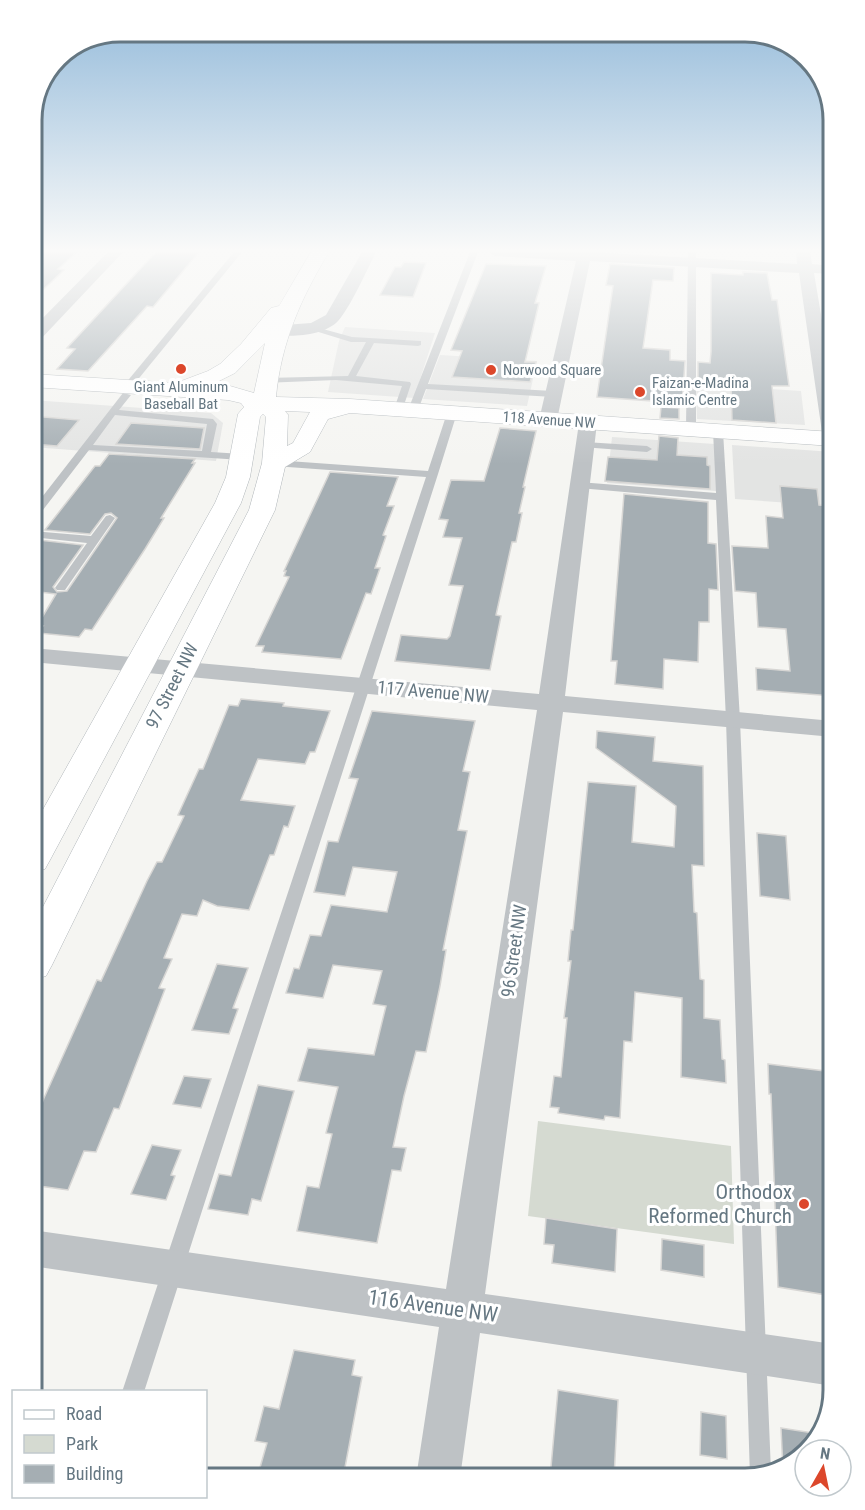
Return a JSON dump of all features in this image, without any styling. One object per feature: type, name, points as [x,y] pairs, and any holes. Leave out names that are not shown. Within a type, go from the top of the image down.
[{"type":"main road","points":[[122,398],[195,383],[225,371],[236,364],[269,322]]},
{"type":"main road","name":"97 Street NW","points":[[42,842],[228,503],[238,477],[249,414],[265,392],[280,322]]},
{"type":"main road","name":"118 Avenue NW","points":[[42,382],[122,398]]},
{"type":"main road","name":"118 Avenue NW","points":[[42,391],[122,398],[219,402],[265,392],[350,406],[548,420],[587,434],[691,430],[823,438]]},
{"type":"main road","name":"97 Street NW","points":[[42,945],[262,510],[274,463],[278,415],[265,392]]},
{"type":"main road","points":[[274,463],[302,447],[319,415],[326,411],[350,406]]},
{"type":"street","points":[[277,330],[315,328],[328,322]]},
{"type":"street","points":[[548,420],[569,322]]},
{"type":"street","points":[[814,322],[823,377]]},
{"type":"street","name":"96 Street NW","points":[[439,1468],[587,434]]},
{"type":"street","name":"117 Avenue NW","points":[[42,656],[823,728]]},
{"type":"street","name":"116 Avenue NW","points":[[42,1249],[823,1363]]},
{"type":"lane","points":[[42,504],[182,322]]},
{"type":"lane","points":[[406,410],[422,386],[447,322]]},
{"type":"lane","points":[[691,430],[692,322]]},
{"type":"lane","points":[[315,328],[351,339],[418,343]]},
{"type":"lane","points":[[351,378],[371,340]]},
{"type":"lane","points":[[265,392],[336,377],[407,384],[406,410]]},
{"type":"lane","points":[[422,386],[553,394]]},
{"type":"lane","points":[[122,398],[210,421],[212,424],[207,454]]},
{"type":"lane","points":[[134,1390],[452,413]]},
{"type":"lane","points":[[718,431],[733,720],[760,1466]]},
{"type":"lane","points":[[587,434],[647,449]]},
{"type":"lane","points":[[86,447],[242,457]]},
{"type":"lane","points":[[274,463],[433,474]]},
{"type":"lane","points":[[579,485],[721,497]]},
{"type":"lane","points":[[61,588],[110,518]]},
{"type":"lane","points":[[42,535],[94,540]]},
{"type":"shaded area","points":[[345,327],[435,333],[414,398],[328,392],[339,341]]},
{"type":"shaded area","points":[[440,355],[537,361],[527,406],[423,399]]},
{"type":"shaded area","points":[[696,384],[801,391],[805,425],[697,419]]},
{"type":"shaded area","points":[[42,401],[211,413],[223,423],[216,461],[42,448]]},
{"type":"shaded area","points":[[612,437],[715,444],[716,491],[607,483]]},
{"type":"shaded area","points":[[732,445],[823,451],[823,505],[735,499]]},
{"type":"green space","points":[[538,1121],[731,1146],[734,1244],[528,1216]]},
{"type":"building","points":[[91,322],[132,322],[88,371],[57,369],[75,349],[67,348]]},
{"type":"building","points":[[462,322],[534,322],[525,362],[536,362],[530,382],[452,377],[462,351],[451,350]]},
{"type":"building","points":[[608,322],[647,322],[643,348],[670,350],[670,360],[685,361],[682,406],[651,404],[652,401],[597,397]]},
{"type":"building","points":[[711,322],[780,322],[789,386],[772,386],[776,423],[732,420],[731,385],[698,382],[698,362],[710,363]]},
{"type":"building","points":[[661,407],[679,408],[679,419],[660,418]]},
{"type":"building","points":[[42,417],[79,420],[57,446],[42,445]]},
{"type":"building","points":[[131,423],[204,428],[200,449],[116,444]]},
{"type":"building","points":[[500,428],[536,431],[523,487],[525,487],[519,513],[522,513],[516,542],[512,542],[496,615],[501,616],[490,670],[395,661],[401,635],[447,639],[450,636],[463,586],[449,585],[462,538],[443,537],[448,520],[439,519],[451,480],[484,481]]},
{"type":"building","points":[[659,436],[678,438],[677,455],[707,457],[707,465],[710,466],[710,489],[605,481],[608,457],[657,460]]},
{"type":"building","points":[[109,454],[195,459],[192,463],[195,463],[161,518],[164,518],[92,630],[85,629],[79,637],[42,633],[42,618],[56,594],[42,592],[42,540],[83,545],[53,587],[57,592],[67,591],[117,518],[111,513],[105,514],[90,534],[45,530],[95,466],[100,466]]},
{"type":"building","points":[[330,472],[398,477],[387,506],[394,506],[383,535],[386,536],[375,568],[380,568],[371,594],[366,593],[341,659],[262,652],[264,646],[256,646],[289,577],[284,576],[286,571],[284,571]]},
{"type":"building","points":[[780,486],[817,489],[819,505],[823,505],[823,695],[757,690],[756,668],[790,671],[786,629],[758,627],[756,593],[735,591],[732,546],[768,548],[766,516],[783,518]]},
{"type":"building","points":[[624,494],[708,502],[708,543],[716,544],[718,590],[709,589],[709,622],[699,622],[698,662],[664,659],[663,689],[615,684],[617,661],[611,661]]},
{"type":"building","points":[[241,699],[330,711],[315,752],[310,752],[305,764],[258,759],[241,800],[295,806],[288,827],[284,826],[274,855],[270,855],[249,910],[217,906],[203,900],[197,916],[182,914],[164,958],[172,959],[159,988],[165,989],[119,1109],[114,1108],[96,1152],[84,1151],[68,1190],[42,1186],[42,1103],[44,1098],[97,980],[101,981],[147,881],[157,862],[162,862],[184,816],[178,815],[199,769],[203,769],[229,705],[238,706]]},
{"type":"building","points":[[372,711],[475,721],[463,771],[470,772],[458,830],[467,831],[443,950],[446,950],[440,986],[426,1052],[416,1051],[404,1096],[393,1147],[406,1148],[401,1171],[392,1170],[377,1243],[297,1231],[307,1186],[319,1188],[332,1134],[326,1133],[338,1087],[298,1081],[308,1048],[374,1055],[386,1006],[373,1004],[382,971],[333,965],[323,998],[286,993],[294,968],[299,969],[310,935],[321,936],[331,905],[387,912],[397,872],[353,867],[345,896],[314,892],[328,841],[338,842],[358,779],[349,778]]},
{"type":"building","points":[[597,731],[655,737],[653,761],[703,766],[704,866],[692,865],[694,912],[697,913],[700,979],[704,980],[704,1018],[720,1020],[726,1083],[681,1077],[682,998],[635,992],[632,1042],[624,1041],[620,1118],[605,1116],[604,1120],[558,1113],[559,1108],[550,1107],[554,1076],[561,1077],[567,1018],[564,1018],[571,961],[568,961],[588,782],[636,786],[632,842],[674,847],[676,806],[596,748]]},
{"type":"building","points":[[757,833],[786,836],[790,900],[760,896]]},
{"type":"building","points":[[217,964],[248,968],[233,1008],[238,1009],[229,1034],[192,1030]]},
{"type":"building","name":"Orthodox Reformed Church","points":[[768,1064],[823,1071],[823,1294],[778,1287],[771,1094],[769,1094]]},
{"type":"building","points":[[184,1076],[211,1079],[201,1108],[173,1104]]},
{"type":"building","points":[[258,1085],[294,1091],[261,1201],[252,1199],[248,1215],[208,1209],[219,1174],[231,1176]]},
{"type":"building","points":[[152,1145],[181,1150],[171,1175],[175,1176],[166,1200],[131,1194]]},
{"type":"building","points":[[546,1218],[617,1229],[615,1272],[552,1263],[554,1245],[544,1244]]},
{"type":"building","points":[[662,1239],[704,1245],[704,1277],[661,1270]]},
{"type":"building","points":[[294,1350],[355,1360],[352,1375],[362,1377],[345,1468],[260,1468],[267,1443],[255,1441],[264,1406],[279,1409]]},
{"type":"building","points":[[558,1390],[618,1400],[615,1468],[551,1468]]},
{"type":"building","points":[[701,1412],[726,1416],[727,1459],[700,1455]]},
{"type":"building","points":[[781,1428],[810,1433],[806,1438],[793,1438],[793,1451],[782,1458]]},
{"type":"place","name":"Giant Aluminum Baseball Bat","points":[[181,369]]},
{"type":"place","name":"Norwood Square","points":[[491,370]]},
{"type":"place","name":"Faizan-e-Madina Islamic Centre","points":[[640,392]]},
{"type":"place","name":"Orthodox Reformed Church","points":[[804,1204]]}]
